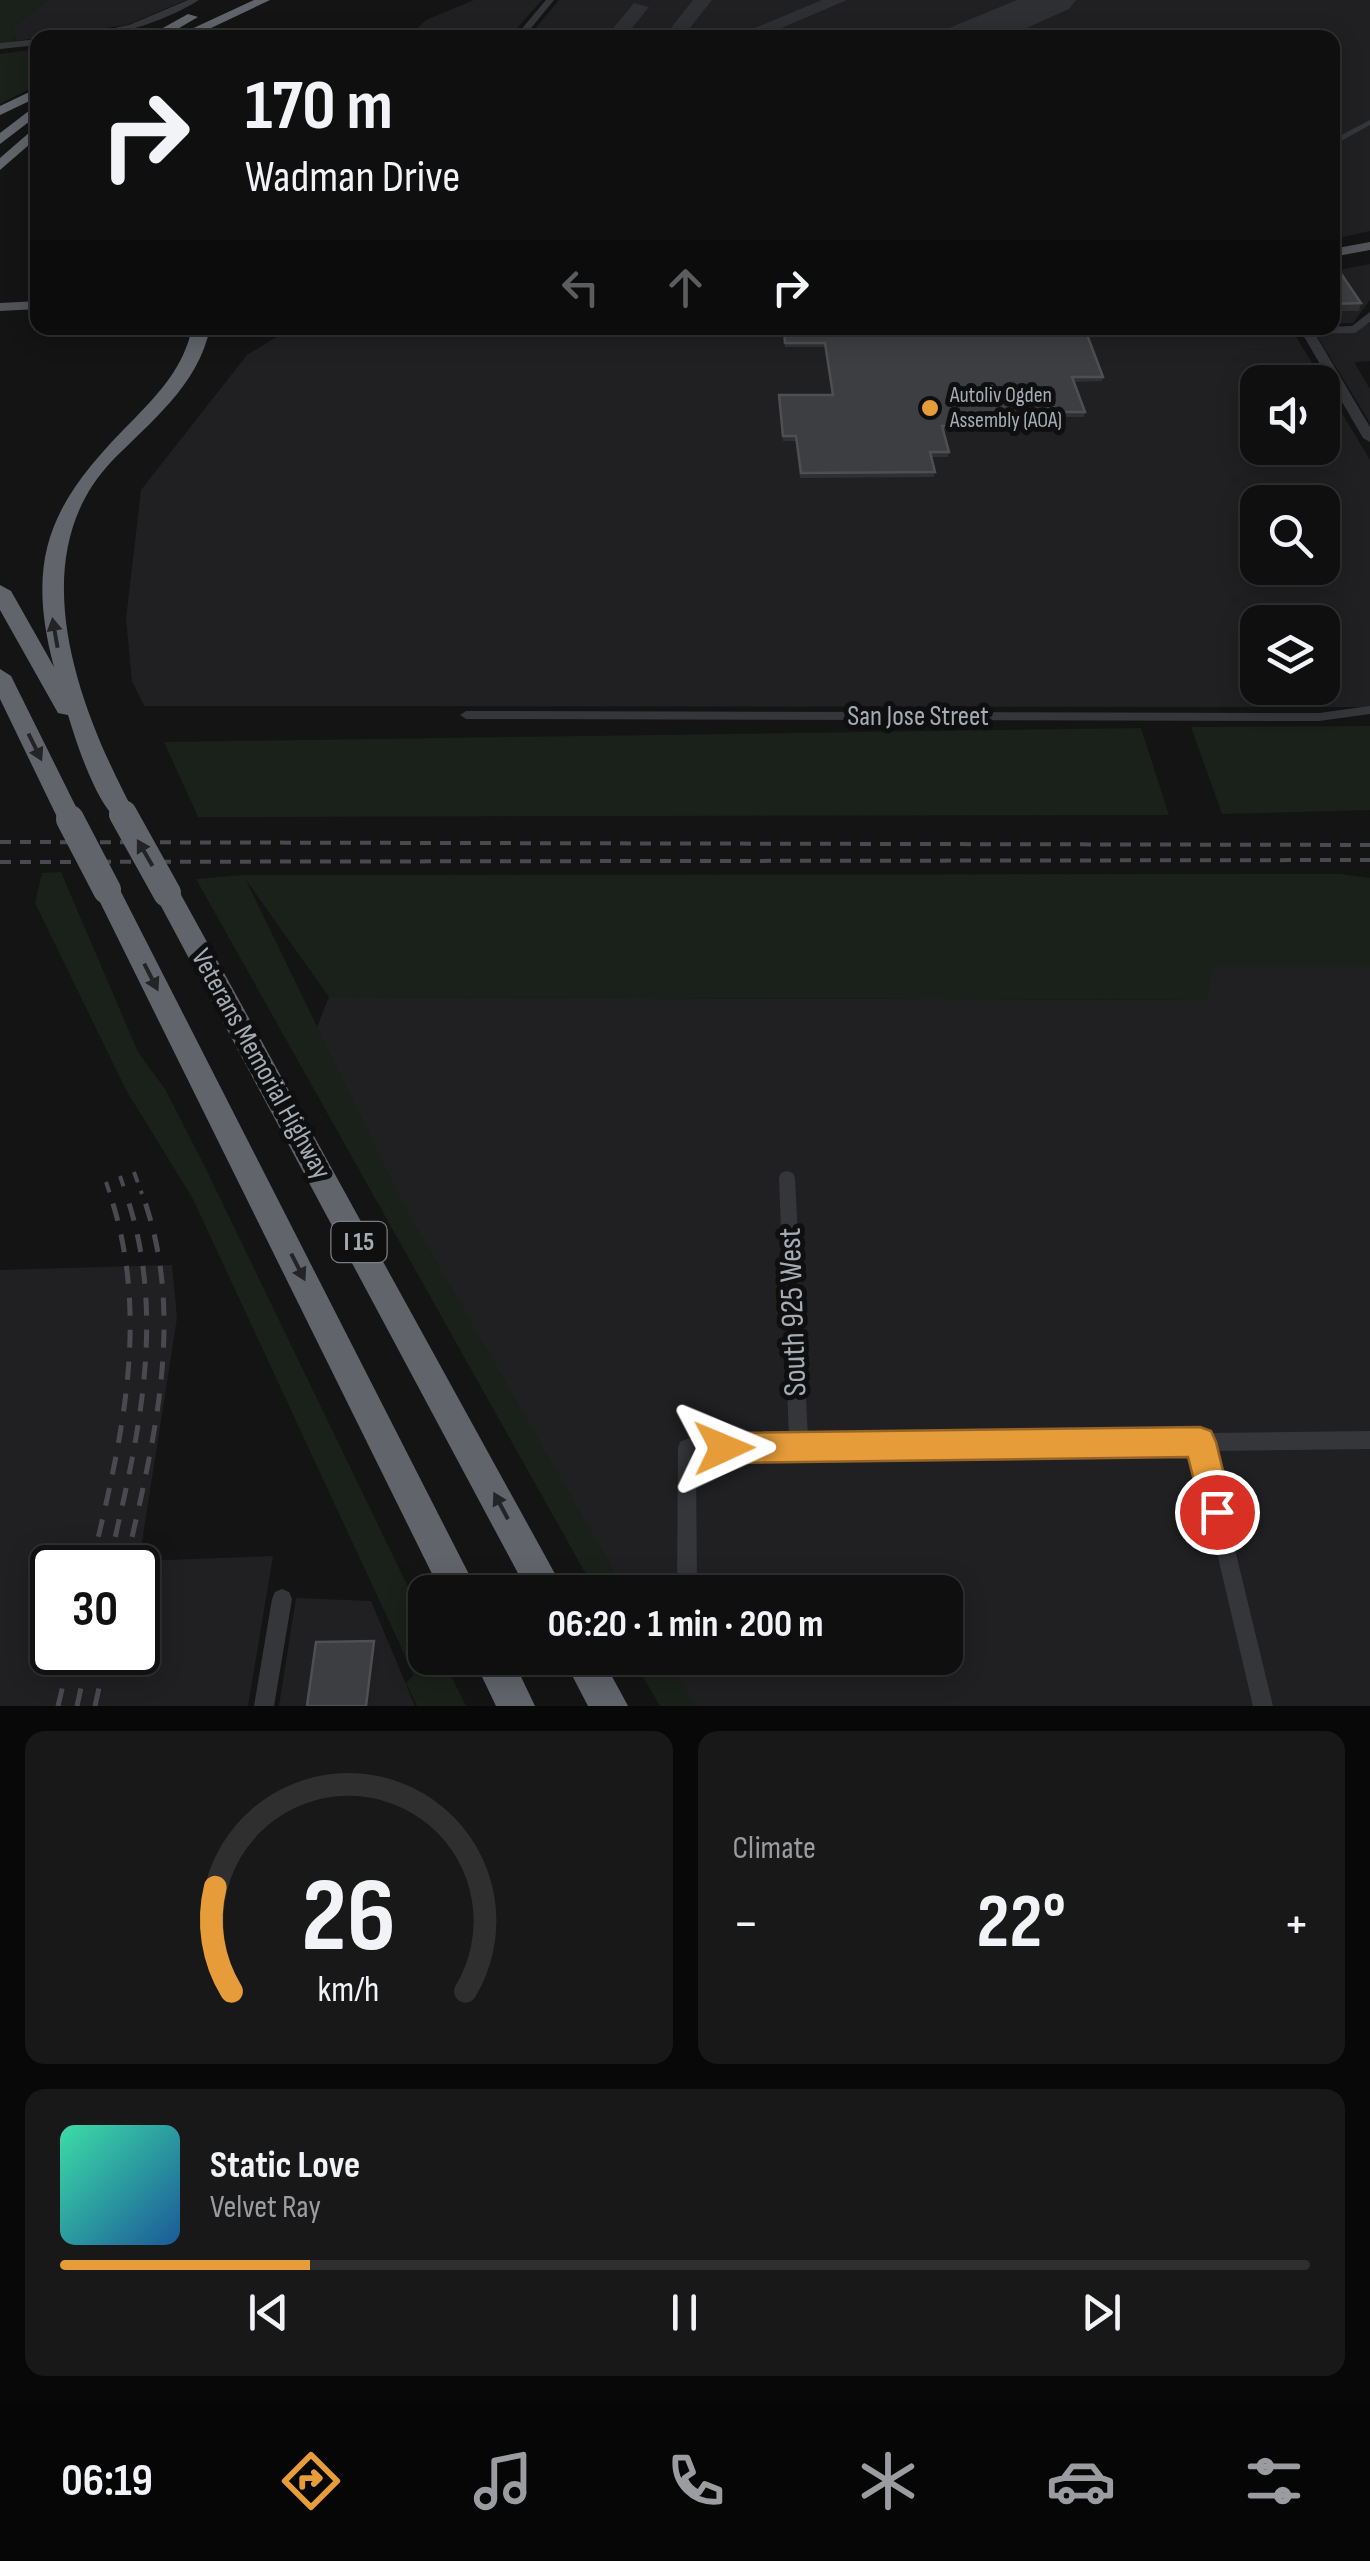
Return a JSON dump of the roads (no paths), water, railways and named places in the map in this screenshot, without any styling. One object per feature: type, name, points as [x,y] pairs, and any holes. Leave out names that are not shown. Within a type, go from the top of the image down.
[{"type":"highway","points":[[178,30],[234,0]]},
{"type":"highway","points":[[182,30],[204,26],[264,0]]},
{"type":"highway","points":[[199,30],[204,26]]},
{"type":"highway","points":[[0,111],[30,96]]},
{"type":"highway","points":[[0,140],[30,115]]},
{"type":"highway","points":[[0,166],[30,138]]},
{"type":"highway","points":[[94,759],[55,639],[55,558],[72,506],[86,480],[174,387],[190,366],[199,335]]},
{"type":"highway","points":[[174,387],[191,375],[214,335]]},
{"type":"highway","name":"Veterans Memorial Highway","points":[[0,590],[538,1575]]},
{"type":"highway","name":"Veterans Memorial Highway","points":[[0,676],[451,1575]]},
{"type":"highway","points":[[500,1675],[516,1706]]},
{"type":"highway","points":[[592,1675],[609,1706]]},
{"type":"main road","points":[[1340,248],[1370,242]]},
{"type":"main road","points":[[0,307],[30,305]]},
{"type":"street","points":[[114,30],[195,0]]},
{"type":"street","points":[[525,30],[550,0]]},
{"type":"street","points":[[0,46],[30,43]]},
{"type":"street","points":[[1340,139],[1370,122]]},
{"type":"street","points":[[1340,330],[1366,321]]},
{"type":"street","points":[[1310,335],[1370,438]]},
{"type":"street","name":"San Jose Street","points":[[466,715],[1318,717],[1370,710]]},
{"type":"street","name":"South 925 West","points":[[787,1178],[798,1447]]},
{"type":"street","points":[[687,1575],[687,1448],[1370,1440]]},
{"type":"street","points":[[1200,1442],[1263,1706]]},
{"type":"street","points":[[264,1706],[282,1599]]},
{"type":"railway","points":[[0,842],[1370,845]]},
{"type":"railway","points":[[0,862],[1370,860]]},
{"type":"railway","points":[[134,1172],[141,1192]]},
{"type":"railway","points":[[120,1176],[125,1191]]},
{"type":"railway","points":[[106,1182],[109,1191]]},
{"type":"railway","points":[[96,1545],[121,1427],[130,1333],[129,1286],[109,1191]]},
{"type":"railway","points":[[113,1545],[138,1427],[147,1333],[138,1238],[125,1191]]},
{"type":"railway","points":[[130,1545],[155,1427],[164,1332],[155,1238],[141,1192]]},
{"type":"railway","points":[[58,1706],[65,1675]]},
{"type":"railway","points":[[77,1706],[84,1675]]},
{"type":"railway","points":[[95,1706],[102,1675]]},
{"type":"place","name":"Autoliv Ogden Assembly (AOA)","points":[[930,408]]}]
